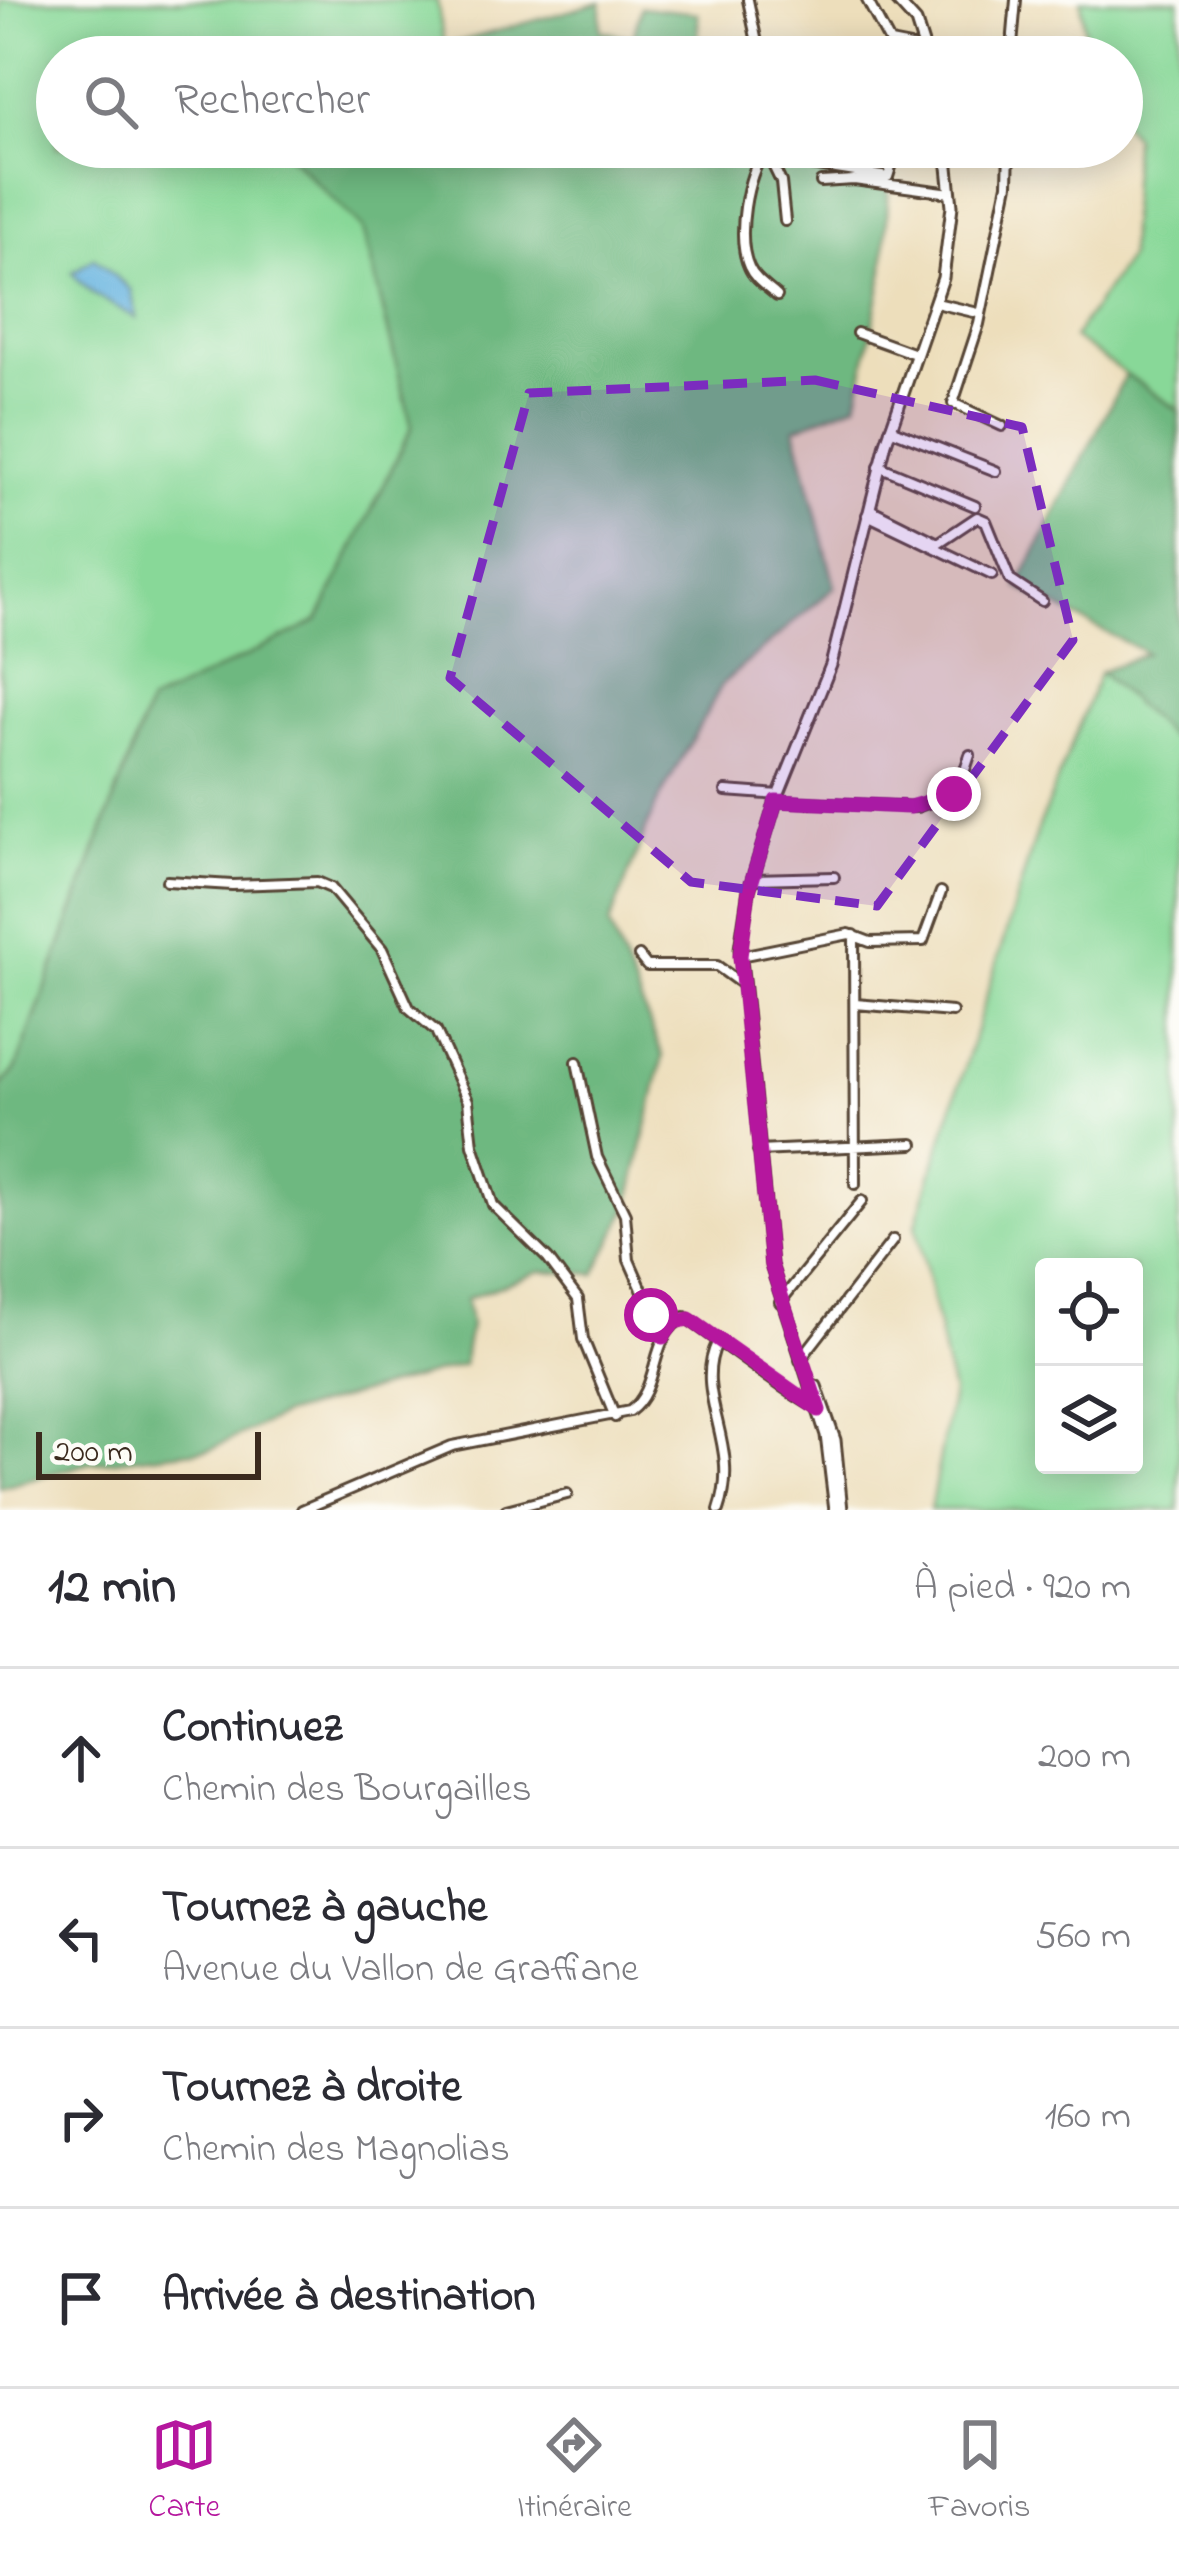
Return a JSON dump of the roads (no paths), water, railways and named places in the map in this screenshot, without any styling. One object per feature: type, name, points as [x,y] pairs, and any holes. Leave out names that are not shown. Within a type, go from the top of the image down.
[{"type":"street","points":[[748,0],[756,36]]},
{"type":"street","points":[[867,0],[886,36]]},
{"type":"street","points":[[910,15],[916,0]]},
{"type":"street","points":[[1013,36],[1016,0]]},
{"type":"street","points":[[899,1],[919,36]]},
{"type":"street","points":[[755,168],[745,251],[750,270],[777,296]]},
{"type":"street","points":[[774,168],[781,182],[785,221]]},
{"type":"street","points":[[833,168],[888,177],[891,168]]},
{"type":"street","points":[[839,1510],[823,1410],[780,1302],[758,1151],[740,956],[753,879],[778,798],[831,665],[879,466],[936,303],[952,193],[949,168]]},
{"type":"street","points":[[1002,426],[952,404],[979,324],[1008,168]]},
{"type":"street","points":[[821,182],[848,179],[952,193]]},
{"type":"street","points":[[936,303],[978,313]]},
{"type":"street","points":[[857,333],[916,354]]},
{"type":"street","points":[[890,429],[997,471]]},
{"type":"street","points":[[879,466],[975,506]]},
{"type":"street","points":[[868,512],[992,575]]},
{"type":"street","points":[[868,512],[938,543],[977,517],[986,521],[1010,580],[1042,601]]},
{"type":"street","points":[[727,791],[917,807],[958,791],[970,755]]},
{"type":"street","points":[[753,879],[834,878]]},
{"type":"street","points":[[166,880],[323,883],[380,947],[409,1008],[436,1031],[469,1101],[472,1145],[493,1205],[548,1259],[578,1299],[583,1339],[615,1417]]},
{"type":"street","points":[[740,956],[854,935],[870,941],[923,941],[941,892]]},
{"type":"street","points":[[854,935],[855,1184]]},
{"type":"street","points":[[639,956],[647,966],[717,966],[742,984]]},
{"type":"street","points":[[855,1004],[952,1012]]},
{"type":"street","points":[[578,1062],[597,1157],[626,1214],[629,1260],[663,1337]]},
{"type":"street","points":[[758,1151],[913,1144]]},
{"type":"street","points":[[780,1302],[862,1201]]},
{"type":"street","points":[[802,1359],[893,1240]]},
{"type":"street","points":[[302,1510],[452,1446],[564,1420],[615,1417],[645,1396],[663,1337],[685,1317],[717,1343],[751,1360],[823,1410]]},
{"type":"street","points":[[717,1343],[712,1409],[726,1445],[728,1472],[719,1510]]},
{"type":"street","points":[[506,1510],[568,1494]]},
{"type":"water","points":[[94,258],[131,290],[137,318],[93,294],[72,273]]}]
